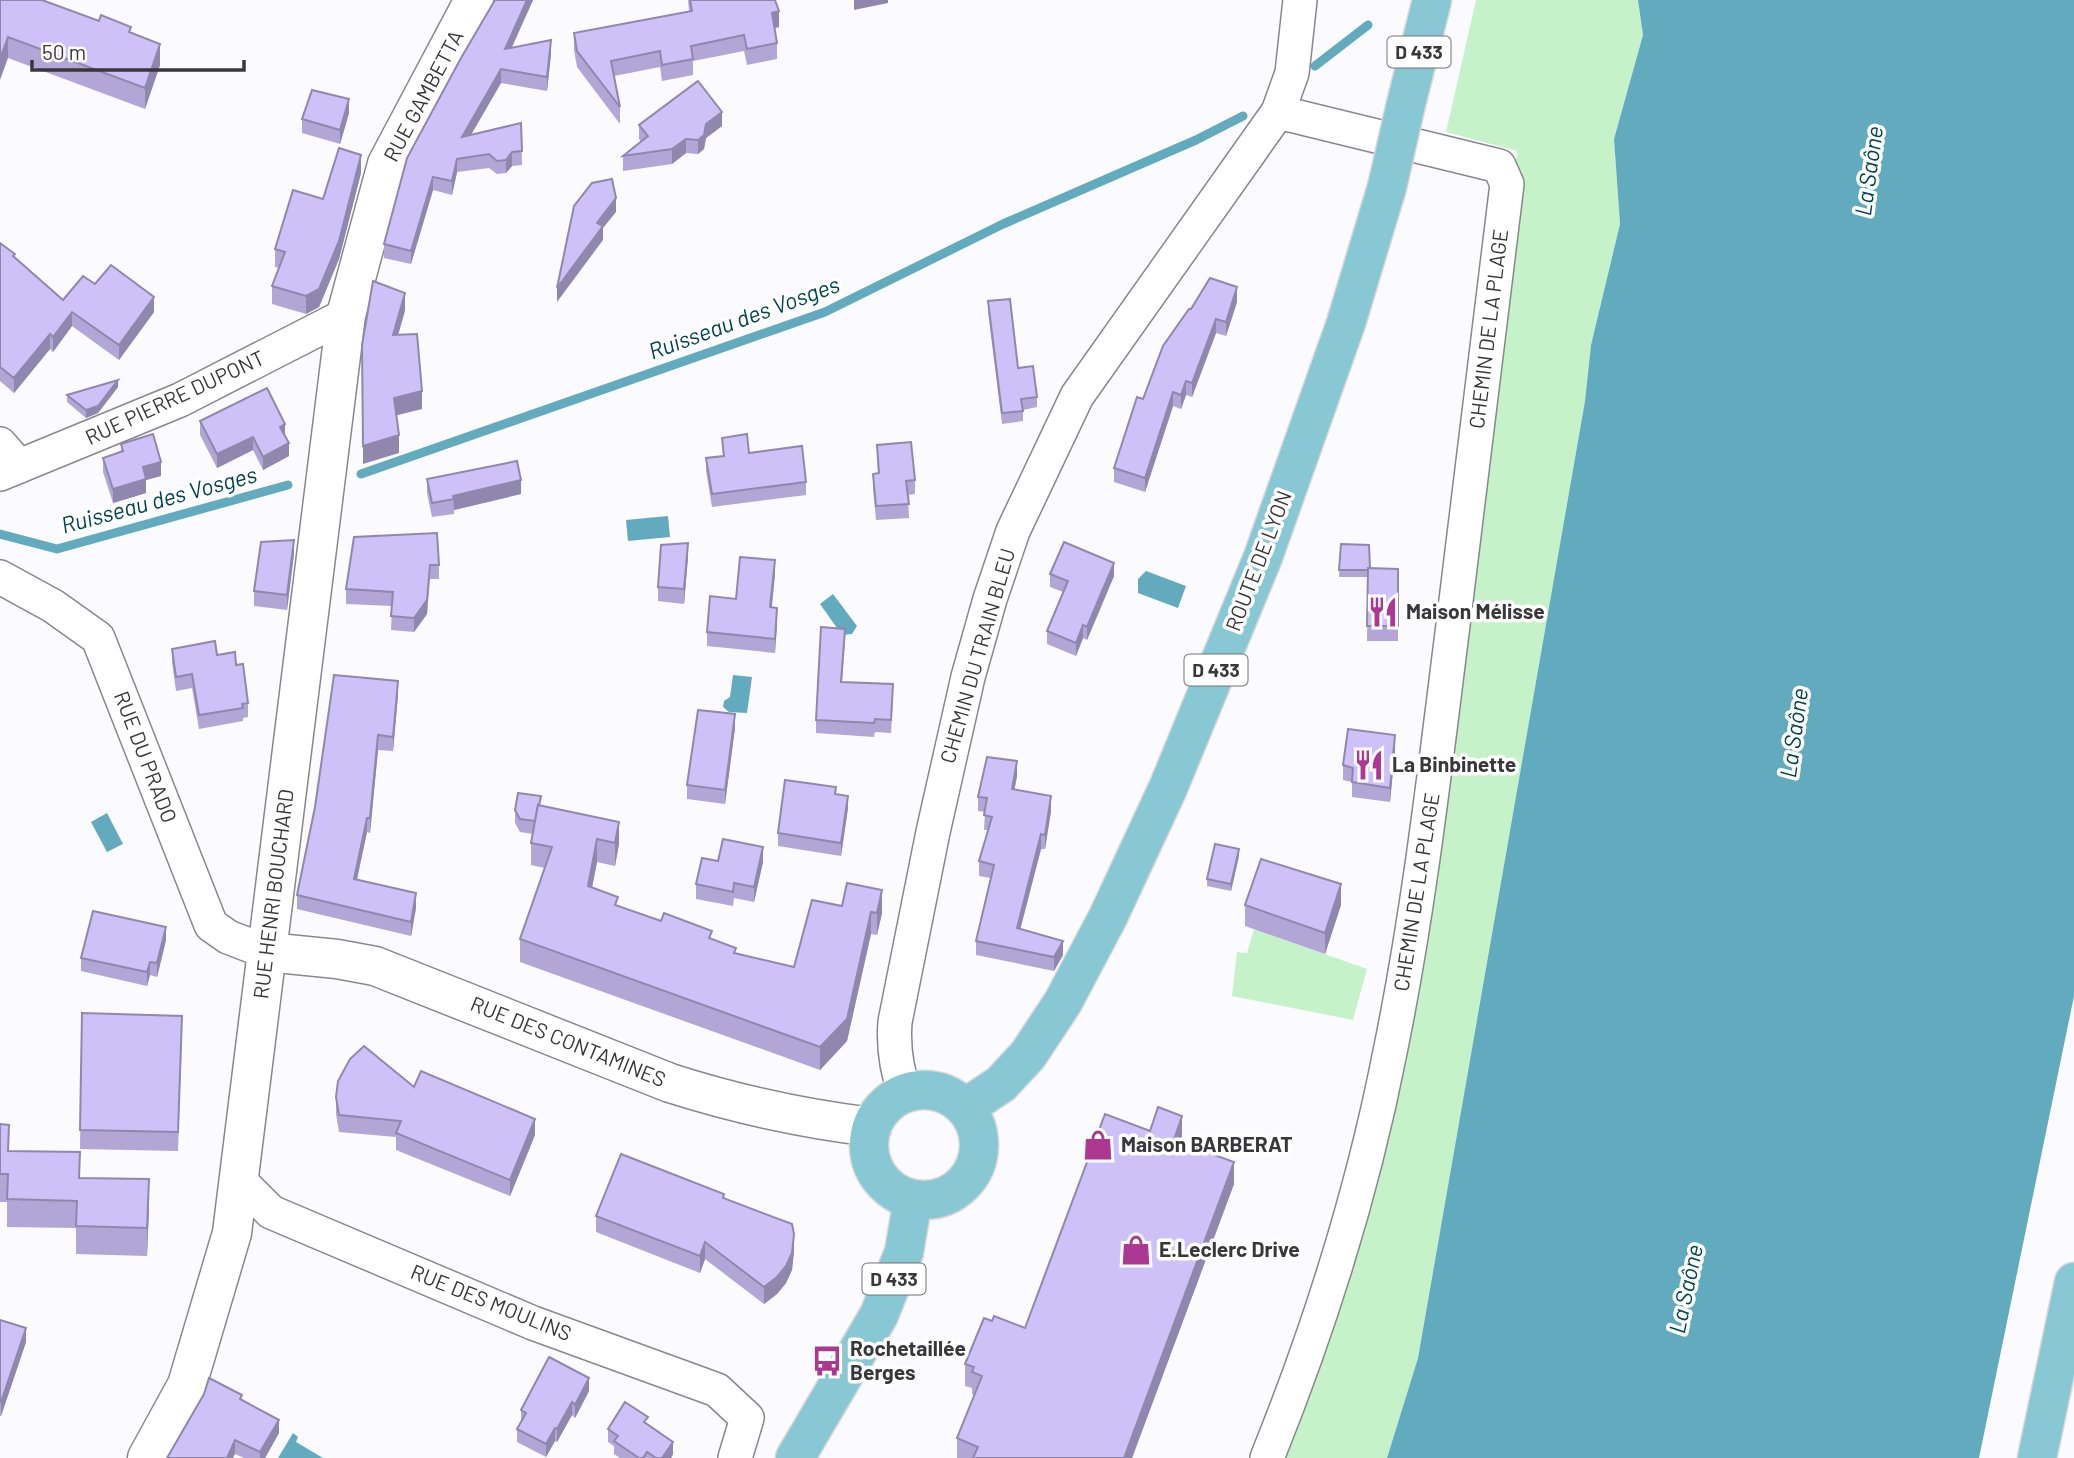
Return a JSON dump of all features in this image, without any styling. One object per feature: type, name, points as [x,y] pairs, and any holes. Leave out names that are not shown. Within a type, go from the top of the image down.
[{"type":"main road","name":"ROUTE DE LYON","points":[[965,1108],[1001,1084],[1028,1055],[1063,1003],[1108,917],[1168,788],[1263,557],[1346,323],[1387,187],[1432,0]]},
{"type":"main road","points":[[937,1091],[953,1098],[965,1108],[978,1135],[978,1150],[971,1173],[961,1186],[930,1200],[913,1199],[896,1192],[882,1180],[872,1164],[869,1146],[872,1127],[891,1101],[905,1093],[937,1091]]},
{"type":"main road","name":"D 433","points":[[795,1458],[878,1315],[904,1252],[913,1199]]},
{"type":"main road","points":[[2036,1458],[2074,1282]]},
{"type":"street","name":"RUE GAMBETTA","points":[[346,315],[387,164],[474,0]]},
{"type":"street","name":"CHEMIN DU TRAIN BLEU","points":[[905,1093],[896,1070],[893,1041],[895,1022],[933,832],[968,677],[1013,531],[1077,396],[1278,112],[1292,73],[1300,0]]},
{"type":"street","name":"CHEMIN DE LA PLAGE","points":[[1267,1458],[1286,1412],[1331,1282],[1370,1145],[1390,1054],[1423,870],[1507,184],[1499,166],[1278,112]]},
{"type":"street","name":"RUE PIERRE DUPONT","points":[[6,461],[180,400],[346,315]]},
{"type":"street","name":"RUE HENRI BOUCHARD","points":[[147,1458],[187,1385],[232,1233],[346,315]]},
{"type":"street","name":"RUE DU PRADO","points":[[0,577],[53,606],[98,638],[211,925],[228,937],[267,952]]},
{"type":"street","name":"RUE DES CONTAMINES","points":[[267,952],[375,966],[670,1083],[710,1096],[818,1120],[872,1127]]},
{"type":"street","name":"RUE DES MOULINS","points":[[239,1180],[271,1212],[533,1322],[717,1390],[747,1418],[735,1458]]},
{"type":"green space","points":[[1476,0],[1638,0],[1643,35],[1614,139],[1620,224],[1591,345],[1585,401],[1418,1358],[1387,1458],[1271,1458],[1342,1271],[1498,316],[1517,151],[1446,132]]},
{"type":"green space","points":[[1254,929],[1367,969],[1353,1020],[1232,996],[1237,952],[1247,953]]},
{"type":"water","name":"La Saône","points":[[1638,0],[2074,0],[2074,996],[1979,1458],[1387,1458],[1418,1358],[1585,401],[1591,345],[1620,224],[1614,139],[1643,35]]},
{"type":"water","points":[[668,516],[670,537],[628,541],[626,520]]},
{"type":"water","points":[[1146,571],[1186,586],[1178,608],[1138,593],[1138,579]]},
{"type":"water","points":[[833,594],[857,626],[852,634],[842,635],[820,604]]},
{"type":"water","points":[[733,675],[752,677],[747,713],[729,712],[723,707],[724,701],[730,697]]},
{"type":"water","points":[[107,813],[123,844],[107,852],[91,822]]},
{"type":"water","points":[[293,1433],[298,1437],[296,1442],[323,1458],[278,1458]]},
{"type":"building","points":[[0,0],[42,0],[99,21],[101,15],[131,27],[129,32],[160,44],[145,88],[8,37],[0,59]]},
{"type":"building","points":[[495,0],[527,0],[505,49],[551,40],[547,77],[501,69],[462,137],[521,123],[522,151],[512,152],[506,160],[497,161],[489,154],[457,159],[452,181],[433,177],[411,251],[384,244],[407,158]]},
{"type":"building","points":[[690,0],[775,0],[779,11],[772,13],[777,43],[747,49],[744,35],[691,46],[693,59],[662,65],[660,51],[611,61],[620,107],[577,51],[574,33],[692,11]]},
{"type":"building","points":[[698,81],[722,112],[706,124],[704,135],[698,140],[686,139],[672,149],[623,156],[648,136],[639,125]]},
{"type":"building","points":[[312,90],[349,99],[340,130],[302,119]]},
{"type":"building","points":[[339,148],[361,155],[339,241],[319,289],[306,296],[272,286],[285,252],[275,249],[293,190],[323,199]]},
{"type":"building","points":[[612,179],[616,198],[597,223],[603,226],[557,288],[574,206],[592,183]]},
{"type":"building","points":[[0,243],[63,300],[83,276],[95,284],[111,265],[154,297],[119,345],[72,312],[53,337],[50,334],[14,378],[0,367]]},
{"type":"building","points":[[1210,278],[1237,287],[1226,322],[1216,319],[1192,383],[1186,381],[1181,395],[1173,392],[1145,478],[1114,468],[1137,397],[1143,399],[1163,346]]},
{"type":"building","points":[[373,281],[405,293],[393,335],[417,334],[422,391],[394,398],[399,435],[363,446],[362,345]]},
{"type":"building","points":[[1010,299],[1018,368],[1033,366],[1037,397],[1021,399],[1023,411],[1002,413],[988,301]]},
{"type":"building","points":[[118,380],[98,406],[86,410],[67,395]]},
{"type":"building","points":[[267,388],[285,424],[280,427],[289,443],[263,457],[253,437],[217,454],[200,421]]},
{"type":"building","points":[[153,434],[161,462],[143,467],[146,479],[113,489],[103,458],[123,451],[121,444]]},
{"type":"building","points":[[747,434],[749,453],[802,446],[806,482],[712,494],[706,458],[724,456],[722,438]]},
{"type":"building","points":[[911,442],[915,480],[906,481],[909,504],[876,506],[873,474],[879,473],[877,445]]},
{"type":"building","points":[[517,461],[521,480],[432,503],[427,479]]},
{"type":"building","points":[[437,533],[439,565],[430,565],[427,600],[414,618],[391,616],[393,592],[346,589],[354,537]]},
{"type":"building","points":[[294,540],[287,595],[254,591],[261,542]]},
{"type":"building","points":[[1064,542],[1114,563],[1087,627],[1083,625],[1076,643],[1047,631],[1068,581],[1050,574]]},
{"type":"building","points":[[688,543],[684,589],[658,587],[661,545]]},
{"type":"building","points":[[1341,544],[1369,545],[1370,568],[1339,570]]},
{"type":"building","points":[[740,557],[775,560],[770,607],[777,608],[775,639],[707,632],[710,596],[736,599]]},
{"type":"building","name":"Maison Mélisse","points":[[1368,568],[1398,569],[1398,626],[1367,626]]},
{"type":"building","points":[[821,627],[845,629],[841,682],[893,684],[891,720],[875,719],[874,723],[816,720]]},
{"type":"building","points":[[215,641],[217,655],[235,652],[236,665],[243,664],[248,703],[242,704],[243,708],[199,715],[192,674],[176,677],[172,649]]},
{"type":"building","points":[[334,675],[398,681],[393,737],[378,735],[370,818],[367,818],[354,879],[416,893],[411,922],[297,895],[315,807]]},
{"type":"building","points":[[698,710],[735,714],[725,790],[687,785]]},
{"type":"building","name":"La Binbinette","points":[[1348,729],[1395,735],[1390,788],[1352,782],[1353,768],[1343,765]]},
{"type":"building","points":[[987,757],[1017,761],[1012,789],[1051,796],[1045,835],[1041,834],[1017,928],[1063,941],[1054,957],[976,941],[994,865],[979,861],[992,817],[984,815],[987,798],[978,797]]},
{"type":"building","points":[[785,780],[836,787],[835,794],[848,796],[841,843],[778,833]]},
{"type":"building","points":[[518,793],[541,796],[535,821],[520,819],[515,810]]},
{"type":"building","points":[[538,805],[619,822],[615,843],[597,839],[588,886],[618,897],[615,905],[661,921],[664,913],[712,931],[709,938],[736,948],[734,953],[794,967],[812,900],[842,906],[847,883],[882,890],[877,913],[871,912],[847,1019],[820,1047],[520,939],[552,847],[531,843]]},
{"type":"building","points":[[723,839],[763,847],[754,887],[734,883],[733,892],[696,884],[702,858],[718,861]]},
{"type":"building","points":[[1215,844],[1239,849],[1231,884],[1207,879]]},
{"type":"building","points":[[1261,859],[1341,884],[1325,933],[1245,905]]},
{"type":"building","points":[[93,911],[166,927],[157,963],[150,962],[147,972],[81,958]]},
{"type":"building","points":[[82,1013],[182,1016],[178,1132],[80,1130]]},
{"type":"building","points":[[364,1046],[414,1087],[421,1071],[535,1119],[510,1180],[396,1133],[401,1121],[339,1115],[336,1097],[338,1081],[350,1059]]},
{"type":"building","points":[[1158,1107],[1182,1116],[1174,1140],[1234,1162],[1124,1458],[973,1458],[978,1447],[957,1438],[982,1376],[972,1372],[974,1367],[965,1364],[984,1318],[992,1321],[994,1316],[1025,1328],[1105,1114],[1150,1131]]},
{"type":"building","points":[[0,1124],[9,1125],[8,1151],[80,1152],[79,1178],[149,1179],[147,1228],[76,1226],[77,1201],[7,1199],[8,1174],[0,1174]]},
{"type":"building","points":[[621,1154],[792,1224],[792,1253],[786,1266],[764,1287],[705,1242],[700,1256],[596,1216]]},
{"type":"building","points":[[0,1320],[26,1328],[1,1402],[0,1402]]},
{"type":"building","points":[[549,1357],[589,1378],[575,1405],[572,1402],[546,1444],[517,1429],[526,1413],[521,1410]]},
{"type":"building","points":[[209,1378],[242,1395],[240,1399],[279,1420],[260,1452],[235,1440],[227,1458],[167,1458],[204,1394]]},
{"type":"building","points":[[625,1402],[648,1417],[644,1422],[673,1442],[662,1458],[656,1458],[647,1452],[643,1458],[639,1458],[614,1441],[618,1436],[608,1429]]},
{"type":"waterway","name":"Ruisseau des Vosges","points":[[1315,66],[1368,25]]},
{"type":"waterway","name":"Ruisseau des Vosges","points":[[361,474],[825,312],[1003,224],[1196,140],[1243,116]]},
{"type":"waterway","name":"Ruisseau des Vosges","points":[[0,534],[57,549],[288,485]]},
{"type":"place","name":"Maison Mélisse","points":[[1383,612]]},
{"type":"place","name":"La Binbinette","points":[[1369,765]]},
{"type":"place","name":"Maison BARBERAT","points":[[1098,1145]]},
{"type":"place","name":"E.Leclerc Drive","points":[[1136,1250]]},
{"type":"place","name":"Rochetaillée Berges","points":[[827,1361]]}]
